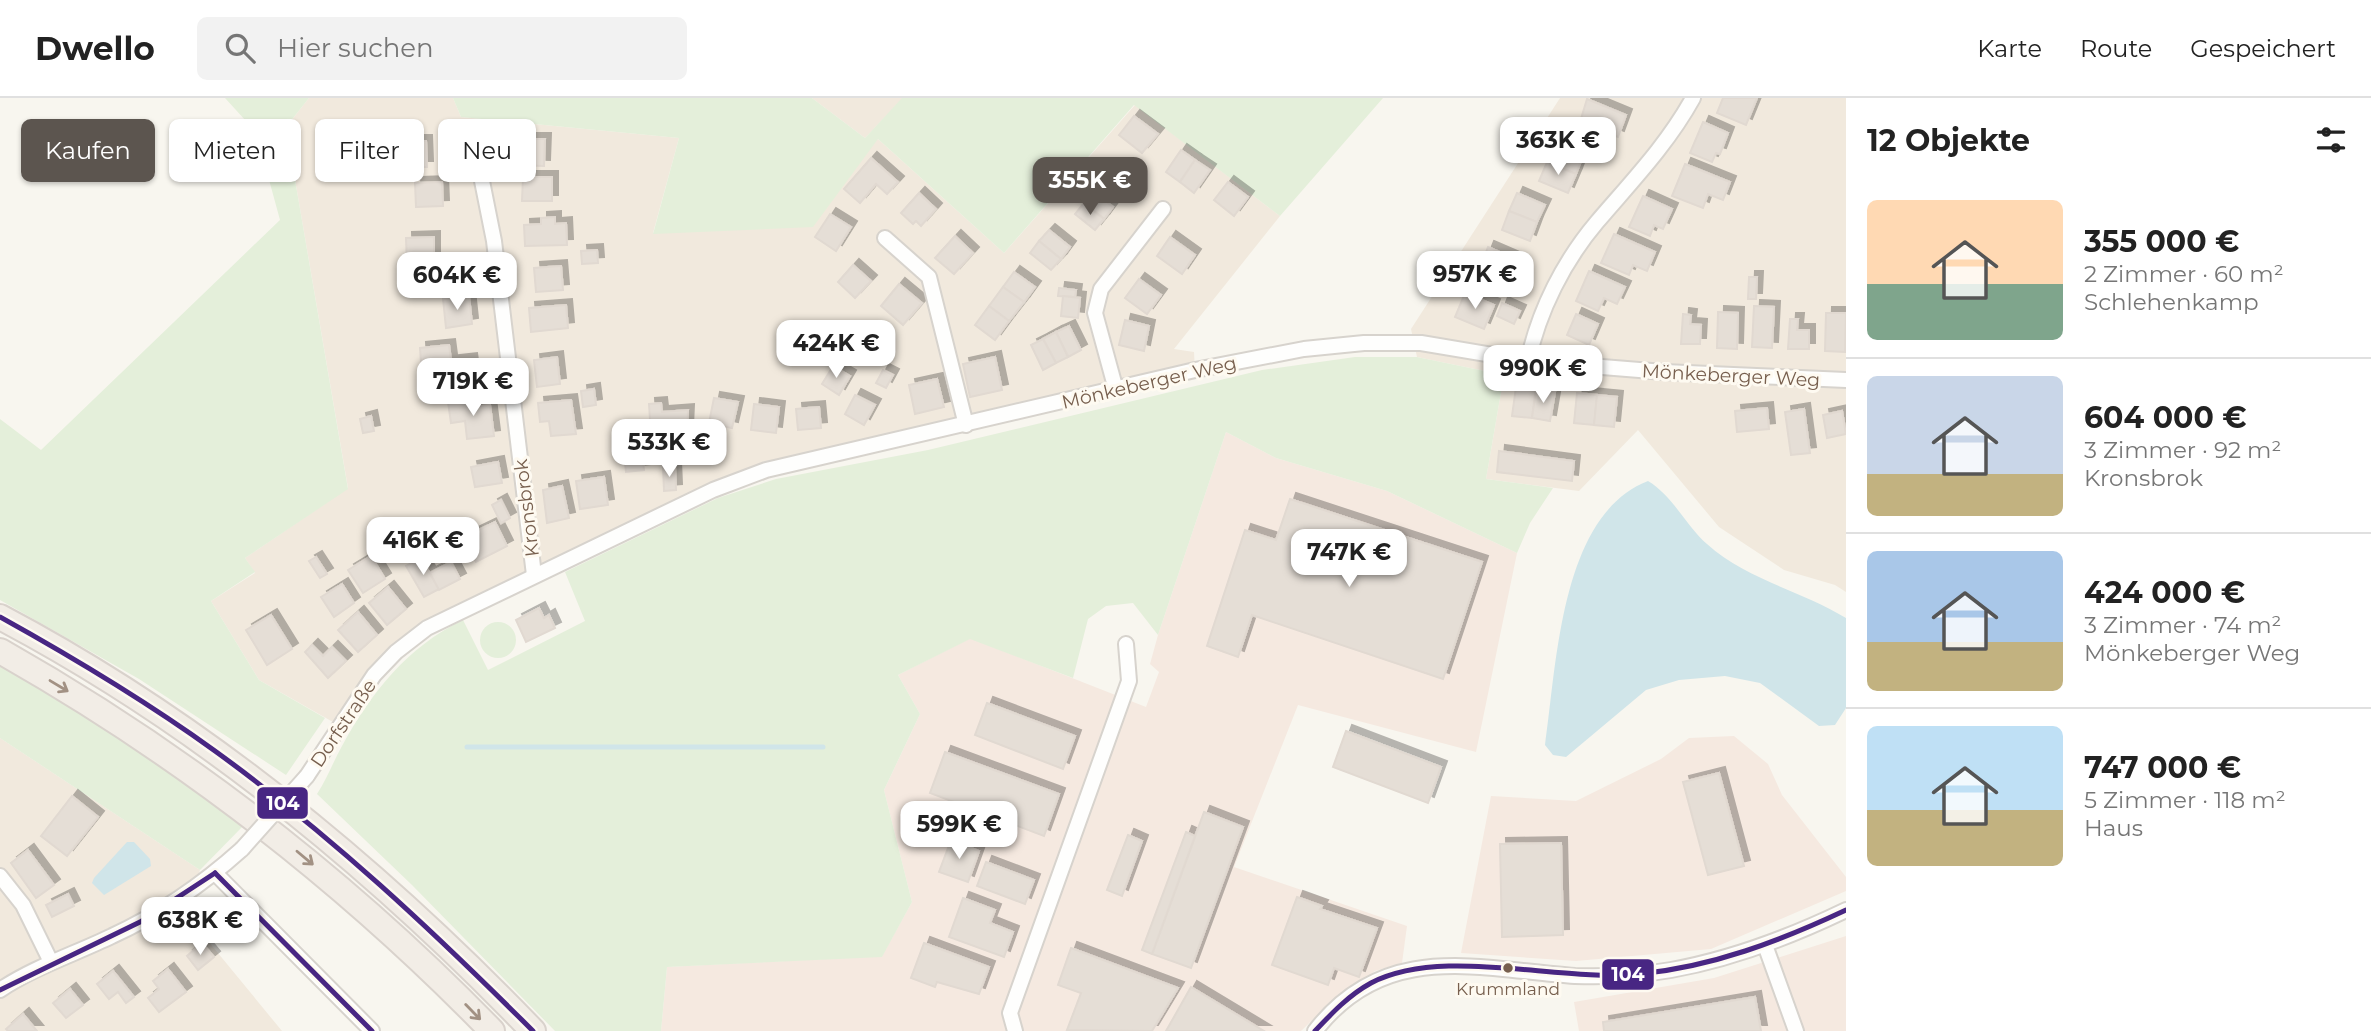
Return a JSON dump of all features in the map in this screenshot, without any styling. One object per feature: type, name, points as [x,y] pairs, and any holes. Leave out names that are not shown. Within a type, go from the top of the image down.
[{"type":"highway","points":[[0,617],[151,707],[296,812],[381,882],[469,965],[533,1031]]},
{"type":"highway","points":[[0,651],[117,721],[244,809],[359,904],[492,1031]]},
{"type":"street","points":[[1528,361],[1533,337],[1550,296],[1570,259],[1596,223],[1647,168],[1679,124],[1693,98]]},
{"type":"street","name":"Kronsbrok","points":[[482,182],[494,241],[534,575]]},
{"type":"street","points":[[1116,390],[1095,313],[1096,301],[1101,289],[1163,209]]},
{"type":"street","points":[[885,238],[929,278],[966,425]]},
{"type":"street","name":"Mönkeberger Weg","points":[[484,599],[713,490],[766,470],[1239,361],[1304,349],[1421,343],[1528,361],[1664,372],[1846,380]]},
{"type":"street","name":"Dorfstraße","points":[[0,990],[51,962],[114,935],[174,902],[215,873],[242,849],[307,776],[374,675],[396,652],[427,628],[484,599]]},
{"type":"street","points":[[1015,1031],[1010,1013],[1129,681],[1126,644]]},
{"type":"street","points":[[215,873],[372,1031]]},
{"type":"street","points":[[0,876],[23,905],[51,962]]},
{"type":"street","points":[[1315,1031],[1324,1020],[1373,981],[1418,967],[1469,964],[1578,976],[1670,970],[1765,945],[1846,909]]},
{"type":"street","points":[[1765,945],[1796,1031]]},
{"type":"shaded area","points":[[309,98],[453,98],[461,117],[482,119],[438,119],[438,182],[536,182],[536,124],[679,138],[653,233],[878,139],[1004,253],[1135,105],[1280,216],[1174,349],[1194,352],[1195,370],[766,470],[484,599],[396,652],[340,726],[259,680],[211,601],[255,573],[245,558],[348,488],[295,182],[301,182],[301,119],[292,119]]},
{"type":"shaded area","points":[[812,98],[903,98],[865,138]]},
{"type":"shaded area","points":[[1560,98],[1846,98],[1846,592],[1835,585],[1784,570],[1719,527],[1638,430],[1579,491],[1486,479],[1504,375],[1417,357],[1411,329]]},
{"type":"shaded area","points":[[1226,432],[1276,458],[1387,491],[1517,553],[1476,752],[1298,705],[1234,867],[1407,926],[1402,963],[1375,971],[1328,1005],[1301,1031],[661,1031],[667,967],[882,956],[912,902],[884,790],[920,714],[898,675],[970,638],[1146,707],[1159,672],[1150,664],[1158,635]]},
{"type":"shaded area","points":[[1648,481],[1665,495],[1699,537],[1723,556],[1739,567],[1846,618],[1846,708],[1835,725],[1819,726],[1760,683],[1725,676],[1679,680],[1646,690],[1566,757],[1553,755],[1545,745],[1560,635],[1580,558],[1596,525],[1619,499]]},
{"type":"shaded area","points":[[1734,736],[1768,764],[1782,795],[1846,877],[1846,891],[1711,949],[1576,961],[1461,953],[1491,796],[1576,801],[1661,759],[1689,738]]},
{"type":"shaded area","points":[[0,738],[200,870],[185,913],[282,1031],[0,1031]]},
{"type":"shaded area","points":[[127,842],[134,842],[150,859],[151,866],[104,895],[92,883],[94,878]]},
{"type":"shaded area","points":[[1846,936],[1846,1031],[1579,1031],[1574,1002],[1714,978]]},
{"type":"green space","points":[[225,98],[309,98],[292,119],[244,119]]},
{"type":"green space","points":[[453,98],[812,98],[865,138],[902,98],[1383,98],[1280,216],[1134,105],[1004,253],[878,139],[813,227],[653,234],[679,138],[536,124],[536,119],[461,117]]},
{"type":"green space","points":[[270,182],[295,182],[348,489],[245,558],[255,572],[211,601],[259,680],[325,718],[286,775],[139,679],[0,600],[0,419],[41,450],[280,220]]},
{"type":"green space","points":[[1355,357],[1417,357],[1504,375],[1486,479],[1553,488],[1530,523],[1517,553],[1387,491],[1276,458],[1226,432],[1158,635],[1133,603],[1106,606],[1088,619],[1073,678],[970,639],[898,675],[920,714],[884,790],[912,902],[882,957],[667,967],[661,1031],[555,1031],[412,885],[317,794],[365,708],[392,673],[425,644],[463,620],[488,670],[585,621],[565,572],[718,498],[776,479],[928,450],[1262,370]]},
{"type":"green space","points":[[498,622],[511,627],[516,640],[511,653],[498,658],[485,653],[480,640],[485,627]]},
{"type":"green space","points":[[0,664],[89,714],[244,825],[200,870],[0,738]]},
{"type":"building","points":[[1723,98],[1757,98],[1746,125],[1717,113]]},
{"type":"building","points":[[1587,99],[1626,115],[1618,137],[1600,130],[1596,140],[1577,132]]},
{"type":"building","points":[[1134,116],[1158,134],[1142,153],[1119,135]]},
{"type":"building","points":[[1703,122],[1728,133],[1720,154],[1716,153],[1712,162],[1690,153]]},
{"type":"building","points":[[536,139],[545,139],[544,166],[536,166]]},
{"type":"building","points":[[424,141],[426,141],[427,167],[424,167]]},
{"type":"building","points":[[1554,144],[1583,156],[1576,174],[1547,162]]},
{"type":"building","points":[[1181,150],[1195,160],[1180,182],[1166,172]]},
{"type":"building","points":[[871,158],[898,182],[887,194],[876,184],[860,203],[844,189]]},
{"type":"building","points":[[1195,160],[1210,170],[1194,193],[1180,182]]},
{"type":"building","points":[[1547,162],[1576,174],[1568,193],[1539,181]]},
{"type":"building","points":[[1685,164],[1730,182],[1723,200],[1708,194],[1703,208],[1672,196]]},
{"type":"building","points":[[536,177],[552,177],[552,201],[522,201],[523,182],[536,182]]},
{"type":"building","points":[[442,182],[443,206],[416,207],[415,183]]},
{"type":"building","points":[[1228,182],[1248,197],[1234,216],[1214,200]]},
{"type":"building","points":[[1093,191],[1113,207],[1104,219],[1084,203]]},
{"type":"building","points":[[919,193],[936,209],[921,226],[916,221],[913,224],[901,213]]},
{"type":"building","points":[[1517,193],[1545,205],[1537,222],[1509,211]]},
{"type":"building","points":[[1643,196],[1672,209],[1663,229],[1654,225],[1650,236],[1629,227]]},
{"type":"building","points":[[1084,203],[1104,219],[1095,230],[1075,214]]},
{"type":"building","points":[[1509,211],[1537,222],[1530,241],[1502,230]]},
{"type":"building","points":[[830,214],[851,227],[836,251],[815,237]]},
{"type":"building","points":[[555,217],[555,224],[566,223],[567,245],[525,246],[524,225],[541,224],[541,218]]},
{"type":"building","points":[[1049,230],[1070,247],[1061,259],[1039,241]]},
{"type":"building","points":[[1614,234],[1655,252],[1647,271],[1633,265],[1629,275],[1601,263]]},
{"type":"building","points":[[955,236],[973,253],[954,274],[935,258]]},
{"type":"building","points":[[434,237],[434,265],[407,266],[406,238]]},
{"type":"building","points":[[1170,237],[1195,255],[1182,274],[1157,256]]},
{"type":"building","points":[[1039,241],[1061,259],[1051,270],[1030,253]]},
{"type":"building","points":[[1488,247],[1516,259],[1509,276],[1481,265]]},
{"type":"building","points":[[597,250],[598,263],[582,264],[581,251]]},
{"type":"building","points":[[853,265],[871,281],[855,298],[838,282]]},
{"type":"building","points":[[1481,265],[1509,276],[1502,293],[1474,282]]},
{"type":"building","points":[[561,266],[563,290],[536,292],[534,268]]},
{"type":"building","points":[[1589,271],[1625,287],[1617,304],[1604,298],[1598,311],[1576,301]]},
{"type":"building","points":[[1014,272],[1035,287],[1024,302],[1003,287]]},
{"type":"building","points":[[1749,277],[1757,277],[1756,299],[1748,299]]},
{"type":"building","points":[[1139,279],[1161,295],[1147,314],[1125,298]]},
{"type":"building","points":[[471,280],[472,294],[452,297],[450,282]]},
{"type":"building","points":[[899,284],[922,303],[903,325],[881,306]]},
{"type":"building","points":[[1003,287],[1024,302],[1009,321],[989,306]]},
{"type":"building","points":[[1059,288],[1076,290],[1075,297],[1058,296]]},
{"type":"building","points":[[1465,293],[1494,305],[1484,329],[1455,317]]},
{"type":"building","points":[[469,296],[472,324],[446,328],[443,299]]},
{"type":"building","points":[[1063,296],[1080,298],[1078,318],[1061,316]]},
{"type":"building","points":[[1502,303],[1520,311],[1514,324],[1497,316]]},
{"type":"building","points":[[566,305],[568,328],[531,332],[529,308]]},
{"type":"building","points":[[989,306],[1009,321],[995,340],[975,325]]},
{"type":"building","points":[[1754,306],[1774,307],[1772,348],[1752,347]]},
{"type":"building","points":[[1718,312],[1738,313],[1737,349],[1717,348]]},
{"type":"building","points":[[1826,313],[1846,313],[1845,352],[1825,351]]},
{"type":"building","points":[[1576,314],[1598,324],[1589,345],[1567,335]]},
{"type":"building","points":[[1683,314],[1691,315],[1690,324],[1701,325],[1700,344],[1681,344]]},
{"type":"building","points":[[1790,319],[1798,319],[1797,330],[1809,330],[1809,349],[1788,349]]},
{"type":"building","points":[[1125,320],[1149,326],[1144,351],[1119,345]]},
{"type":"building","points":[[1069,326],[1081,350],[1068,357],[1056,332]]},
{"type":"building","points":[[1056,332],[1068,357],[1056,363],[1043,339]]},
{"type":"building","points":[[1043,339],[1056,363],[1043,370],[1031,345]]},
{"type":"building","points":[[449,345],[451,360],[421,363],[420,348]]},
{"type":"building","points":[[557,357],[560,384],[537,387],[534,360]]},
{"type":"building","points":[[995,357],[1002,390],[970,397],[963,364]]},
{"type":"building","points":[[471,359],[475,388],[449,391],[446,362]]},
{"type":"building","points":[[833,366],[850,376],[839,395],[822,384]]},
{"type":"building","points":[[883,370],[893,375],[886,388],[876,383]]},
{"type":"building","points":[[937,379],[944,407],[915,414],[909,385]]},
{"type":"building","points":[[1516,387],[1536,389],[1532,418],[1512,416]]},
{"type":"building","points":[[594,389],[596,405],[583,407],[581,391]]},
{"type":"building","points":[[1536,389],[1555,392],[1550,421],[1532,418]]},
{"type":"building","points":[[1577,393],[1597,395],[1594,425],[1574,423]]},
{"type":"building","points":[[855,395],[875,405],[864,425],[845,414]]},
{"type":"building","points":[[1597,395],[1617,397],[1614,427],[1594,425]]},
{"type":"building","points":[[714,398],[738,402],[732,428],[709,423]]},
{"type":"building","points":[[473,400],[473,407],[490,405],[494,436],[467,439],[465,421],[451,423],[448,402]]},
{"type":"building","points":[[571,400],[576,434],[551,436],[549,421],[540,422],[538,403]]},
{"type":"building","points":[[661,403],[662,412],[688,410],[687,432],[684,433],[685,454],[662,456],[660,434],[651,435],[649,404]]},
{"type":"building","points":[[754,404],[779,407],[776,433],[751,430]]},
{"type":"building","points":[[819,407],[821,428],[798,430],[796,409]]},
{"type":"building","points":[[1767,408],[1769,429],[1737,432],[1735,411]]},
{"type":"building","points":[[1804,409],[1810,453],[1791,455],[1785,412]]},
{"type":"building","points":[[1842,411],[1846,434],[1827,438],[1823,415]]},
{"type":"building","points":[[371,416],[374,431],[363,433],[360,419]]},
{"type":"building","points":[[1499,451],[1574,461],[1572,481],[1497,472]]},
{"type":"building","points":[[642,453],[644,470],[626,472],[624,455]]},
{"type":"building","points":[[498,462],[502,483],[475,487],[471,467]]},
{"type":"building","points":[[663,467],[675,467],[676,490],[664,491]]},
{"type":"building","points":[[604,477],[608,505],[580,509],[576,481]]},
{"type":"building","points":[[562,486],[569,518],[547,523],[543,490]]},
{"type":"building","points":[[1290,499],[1482,562],[1443,679],[1252,615],[1238,657],[1207,646],[1245,530],[1276,540]]},
{"type":"building","points":[[501,500],[510,518],[501,523],[492,505]]},
{"type":"building","points":[[495,522],[507,546],[476,562],[464,537]]},
{"type":"building","points":[[435,539],[440,547],[424,555],[420,547]]},
{"type":"building","points":[[371,556],[385,579],[363,593],[348,570]]},
{"type":"building","points":[[316,557],[327,574],[320,578],[309,561]]},
{"type":"building","points":[[421,558],[439,589],[424,597],[406,566]]},
{"type":"building","points":[[451,562],[460,579],[439,590],[430,573]]},
{"type":"building","points":[[342,584],[354,603],[334,617],[321,597]]},
{"type":"building","points":[[388,587],[406,609],[387,625],[369,603]]},
{"type":"building","points":[[539,608],[544,618],[549,615],[555,628],[526,642],[516,620]]},
{"type":"building","points":[[358,612],[377,635],[358,652],[338,630]]},
{"type":"building","points":[[271,615],[292,649],[267,665],[246,630]]},
{"type":"building","points":[[312,645],[323,656],[332,647],[346,661],[328,678],[305,652]]},
{"type":"building","points":[[987,703],[1075,736],[1063,769],[975,735]]},
{"type":"building","points":[[1346,731],[1441,767],[1428,803],[1333,767]]},
{"type":"building","points":[[945,752],[1059,794],[1044,836],[930,793]]},
{"type":"building","points":[[1719,773],[1744,866],[1708,875],[1683,782]]},
{"type":"building","points":[[72,796],[98,817],[67,856],[41,836]]},
{"type":"building","points":[[1204,812],[1243,827],[1191,968],[1152,954]]},
{"type":"building","points":[[1186,832],[1195,836],[1152,954],[1142,950]]},
{"type":"building","points":[[1128,835],[1142,841],[1122,896],[1107,890]]},
{"type":"building","points":[[951,840],[979,851],[968,882],[939,872]]},
{"type":"building","points":[[1561,843],[1563,935],[1502,937],[1500,844]]},
{"type":"building","points":[[28,850],[54,885],[36,898],[11,863]]},
{"type":"building","points":[[986,862],[1034,880],[1025,904],[977,886]]},
{"type":"building","points":[[68,894],[74,906],[52,917],[46,905]]},
{"type":"building","points":[[1297,897],[1322,906],[1320,909],[1377,928],[1359,977],[1334,968],[1328,985],[1272,965]]},
{"type":"building","points":[[963,898],[995,910],[990,923],[1013,932],[1004,957],[949,937]]},
{"type":"building","points":[[202,943],[214,957],[198,970],[187,956]]},
{"type":"building","points":[[924,943],[989,967],[979,994],[937,982],[935,987],[911,978]]},
{"type":"building","points":[[1071,948],[1178,988],[1152,1031],[1067,1030],[1081,993],[1058,985]]},
{"type":"building","points":[[168,969],[186,992],[159,1012],[148,998],[159,989],[153,981]]},
{"type":"building","points":[[113,971],[134,997],[126,1003],[118,992],[109,999],[97,984]]},
{"type":"building","points":[[1191,987],[1264,1031],[1166,1031]]},
{"type":"building","points":[[70,989],[83,1005],[66,1018],[53,1003]]},
{"type":"building","points":[[1755,997],[1761,1031],[1604,1031],[1603,1022]]},
{"type":"building","points":[[23,1014],[37,1031],[6,1029]]},
{"type":"waterway","points":[[467,747],[823,747]]},
{"type":"transit line","name":"104","points":[[0,617],[137,698],[258,783],[380,885],[533,1031]]},
{"type":"transit line","name":"104","points":[[215,873],[372,1031]]},
{"type":"transit line","name":"104","points":[[0,990],[140,922],[215,873]]},
{"type":"transit line","name":"104","points":[[1315,1031],[1355,993],[1371,983],[1400,972],[1466,966],[1607,975],[1666,971],[1745,951],[1846,910]]},
{"type":"place","name":"Krummland","points":[[1508,968]]}]
